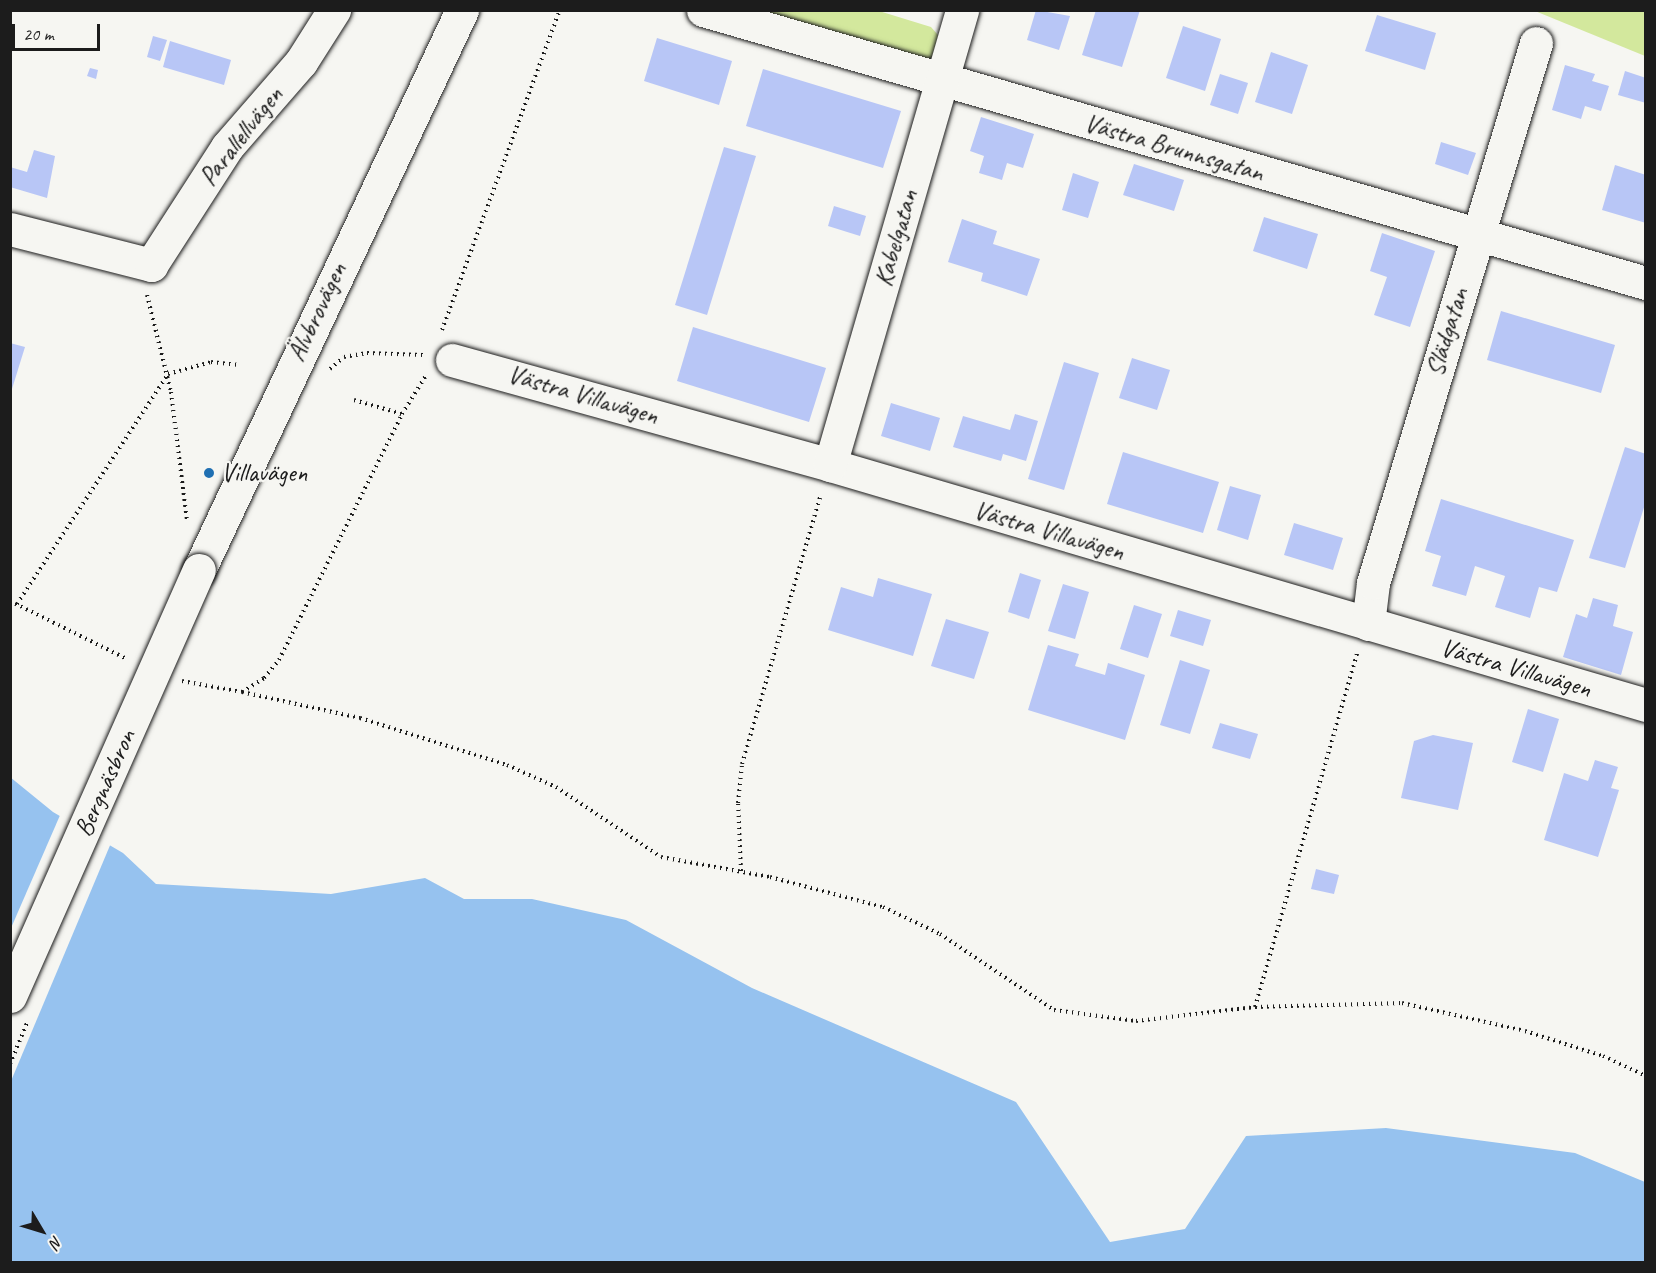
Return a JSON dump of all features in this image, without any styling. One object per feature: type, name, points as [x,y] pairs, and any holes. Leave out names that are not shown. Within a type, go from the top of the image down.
[{"type":"street","name":"Parallellvägen","points":[[151,265],[226,147],[301,62],[334,10]]},
{"type":"street","name":"Älvbrovägen","points":[[439,56],[451,10]]},
{"type":"street","name":"Älvbrovägen","points":[[199,570],[462,10]]},
{"type":"street","name":"Västra Brunnsgatan","points":[[703,10],[1646,283]]},
{"type":"street","name":"Kabelgatan","points":[[830,465],[962,10]]},
{"type":"street","name":"Slädgatan","points":[[1368,624],[1373,583],[1536,43]]},
{"type":"street","points":[[10,229],[151,265]]},
{"type":"street","name":"Västra Villavägen","points":[[438,354],[830,465],[1646,705]]},
{"type":"street","name":"Bergnäsbron","points":[[10,996],[199,570]]},
{"type":"path","points":[[242,692],[264,678],[279,660],[402,414],[423,384],[438,354],[560,10]]},
{"type":"path","points":[[151,265],[147,295],[168,374],[187,531]]},
{"type":"path","points":[[326,371],[344,357],[367,352],[438,354]]},
{"type":"path","points":[[17,604],[168,374],[211,362],[239,365]]},
{"type":"path","points":[[354,400],[402,414]]},
{"type":"path","points":[[741,871],[738,803],[742,764],[830,465]]},
{"type":"path","points":[[10,601],[129,660]]},
{"type":"path","points":[[1255,1007],[1368,624]]},
{"type":"path","points":[[171,676],[360,718],[507,765],[556,787],[661,857],[741,871],[883,907],[940,934],[1054,1010],[1136,1021],[1255,1007],[1366,1001],[1431,1007],[1603,1056],[1646,1076]]},
{"type":"green space","points":[[737,11],[879,11],[931,27],[938,35],[932,57],[925,64]]},
{"type":"green space","points":[[1535,11],[1645,11],[1645,56]]},
{"type":"water","points":[[10,777],[53,812],[123,853],[156,884],[331,894],[425,878],[464,899],[532,899],[626,920],[752,988],[1016,1102],[1110,1242],[1185,1229],[1246,1136],[1386,1128],[1575,1153],[1645,1182],[1645,1262],[11,1262]]},
{"type":"pier","points":[[61,813],[111,843],[11,1081],[11,928]]},
{"type":"building","points":[[1036,10],[1070,16],[1059,50],[1027,40]]},
{"type":"building","points":[[1096,10],[1140,10],[1122,67],[1082,55]]},
{"type":"building","points":[[1377,15],[1436,33],[1425,70],[1365,51]]},
{"type":"building","points":[[1183,26],[1221,39],[1205,91],[1166,78]]},
{"type":"building","points":[[153,36],[167,40],[160,61],[147,57]]},
{"type":"building","points":[[657,38],[732,61],[719,105],[644,81]]},
{"type":"building","points":[[170,41],[231,60],[224,85],[163,67]]},
{"type":"building","points":[[1271,52],[1308,65],[1292,114],[1255,102]]},
{"type":"building","points":[[1565,65],[1595,74],[1592,81],[1609,86],[1601,111],[1585,106],[1581,119],[1552,110]]},
{"type":"building","points":[[90,68],[98,70],[96,79],[87,76]]},
{"type":"building","points":[[763,69],[901,111],[883,168],[746,126]]},
{"type":"building","points":[[1625,71],[1646,78],[1646,103],[1618,95]]},
{"type":"building","points":[[1220,74],[1248,83],[1238,114],[1210,105]]},
{"type":"building","points":[[981,117],[1034,134],[1023,168],[1007,163],[1002,180],[979,173],[984,156],[970,151]]},
{"type":"building","points":[[1441,142],[1476,153],[1468,175],[1435,164]]},
{"type":"building","points":[[724,147],[756,156],[707,315],[675,305]]},
{"type":"building","points":[[34,150],[55,156],[47,198],[10,187],[10,167],[27,172]]},
{"type":"building","points":[[1134,164],[1184,180],[1174,211],[1123,195]]},
{"type":"building","points":[[1615,165],[1646,175],[1646,223],[1602,210]]},
{"type":"building","points":[[1073,173],[1099,182],[1088,218],[1062,210]]},
{"type":"building","points":[[834,206],[866,216],[860,236],[828,226]]},
{"type":"building","points":[[1264,217],[1318,234],[1307,269],[1253,251]]},
{"type":"building","points":[[962,219],[997,231],[993,244],[1040,259],[1027,296],[981,281],[983,273],[948,262]]},
{"type":"building","points":[[1382,233],[1435,251],[1410,327],[1374,315],[1387,277],[1370,271]]},
{"type":"building","points":[[1501,311],[1615,345],[1601,393],[1487,360]]},
{"type":"building","points":[[693,327],[826,368],[809,422],[677,381]]},
{"type":"building","points":[[10,343],[25,347],[11,392],[10,392]]},
{"type":"building","points":[[1132,358],[1170,370],[1157,410],[1119,398]]},
{"type":"building","points":[[1064,362],[1099,373],[1064,490],[1028,479]]},
{"type":"building","points":[[891,403],[940,418],[930,451],[881,436]]},
{"type":"building","points":[[1015,414],[1038,421],[1026,461],[1003,454],[1001,461],[953,447],[963,416],[1010,430]]},
{"type":"building","points":[[1625,447],[1646,454],[1646,501],[1625,568],[1589,558]]},
{"type":"building","points":[[1123,452],[1219,482],[1203,533],[1107,504]]},
{"type":"building","points":[[1230,486],[1261,495],[1248,540],[1217,530]]},
{"type":"building","points":[[1441,499],[1574,540],[1557,592],[1539,587],[1530,618],[1495,607],[1505,576],[1475,566],[1466,596],[1432,586],[1441,556],[1425,551]]},
{"type":"building","points":[[1294,523],[1343,538],[1333,570],[1284,555]]},
{"type":"building","points":[[1020,573],[1041,580],[1029,619],[1008,612]]},
{"type":"building","points":[[878,578],[932,594],[913,656],[828,630],[841,587],[873,597]]},
{"type":"building","points":[[1063,584],[1089,592],[1075,639],[1048,631]]},
{"type":"building","points":[[1593,598],[1618,605],[1613,626],[1633,632],[1621,675],[1563,657],[1576,614],[1587,618]]},
{"type":"building","points":[[1134,605],[1162,614],[1148,658],[1120,649]]},
{"type":"building","points":[[1178,610],[1211,620],[1203,646],[1170,636]]},
{"type":"building","points":[[946,619],[989,632],[974,679],[931,666]]},
{"type":"building","points":[[1048,645],[1079,654],[1075,666],[1105,675],[1108,663],[1145,675],[1125,740],[1028,710]]},
{"type":"building","points":[[1180,660],[1210,670],[1190,734],[1160,725]]},
{"type":"building","points":[[1528,709],[1559,719],[1543,772],[1512,762]]},
{"type":"building","points":[[1220,723],[1258,734],[1250,759],[1212,748]]},
{"type":"building","points":[[1433,735],[1473,743],[1458,810],[1401,798],[1414,741]]},
{"type":"building","points":[[1595,760],[1618,767],[1611,788],[1619,790],[1598,857],[1544,840],[1564,773],[1588,781]]},
{"type":"building","points":[[1316,869],[1339,875],[1334,894],[1311,889]]},
{"type":"place","name":"Villavägen","points":[[209,473]]}]
